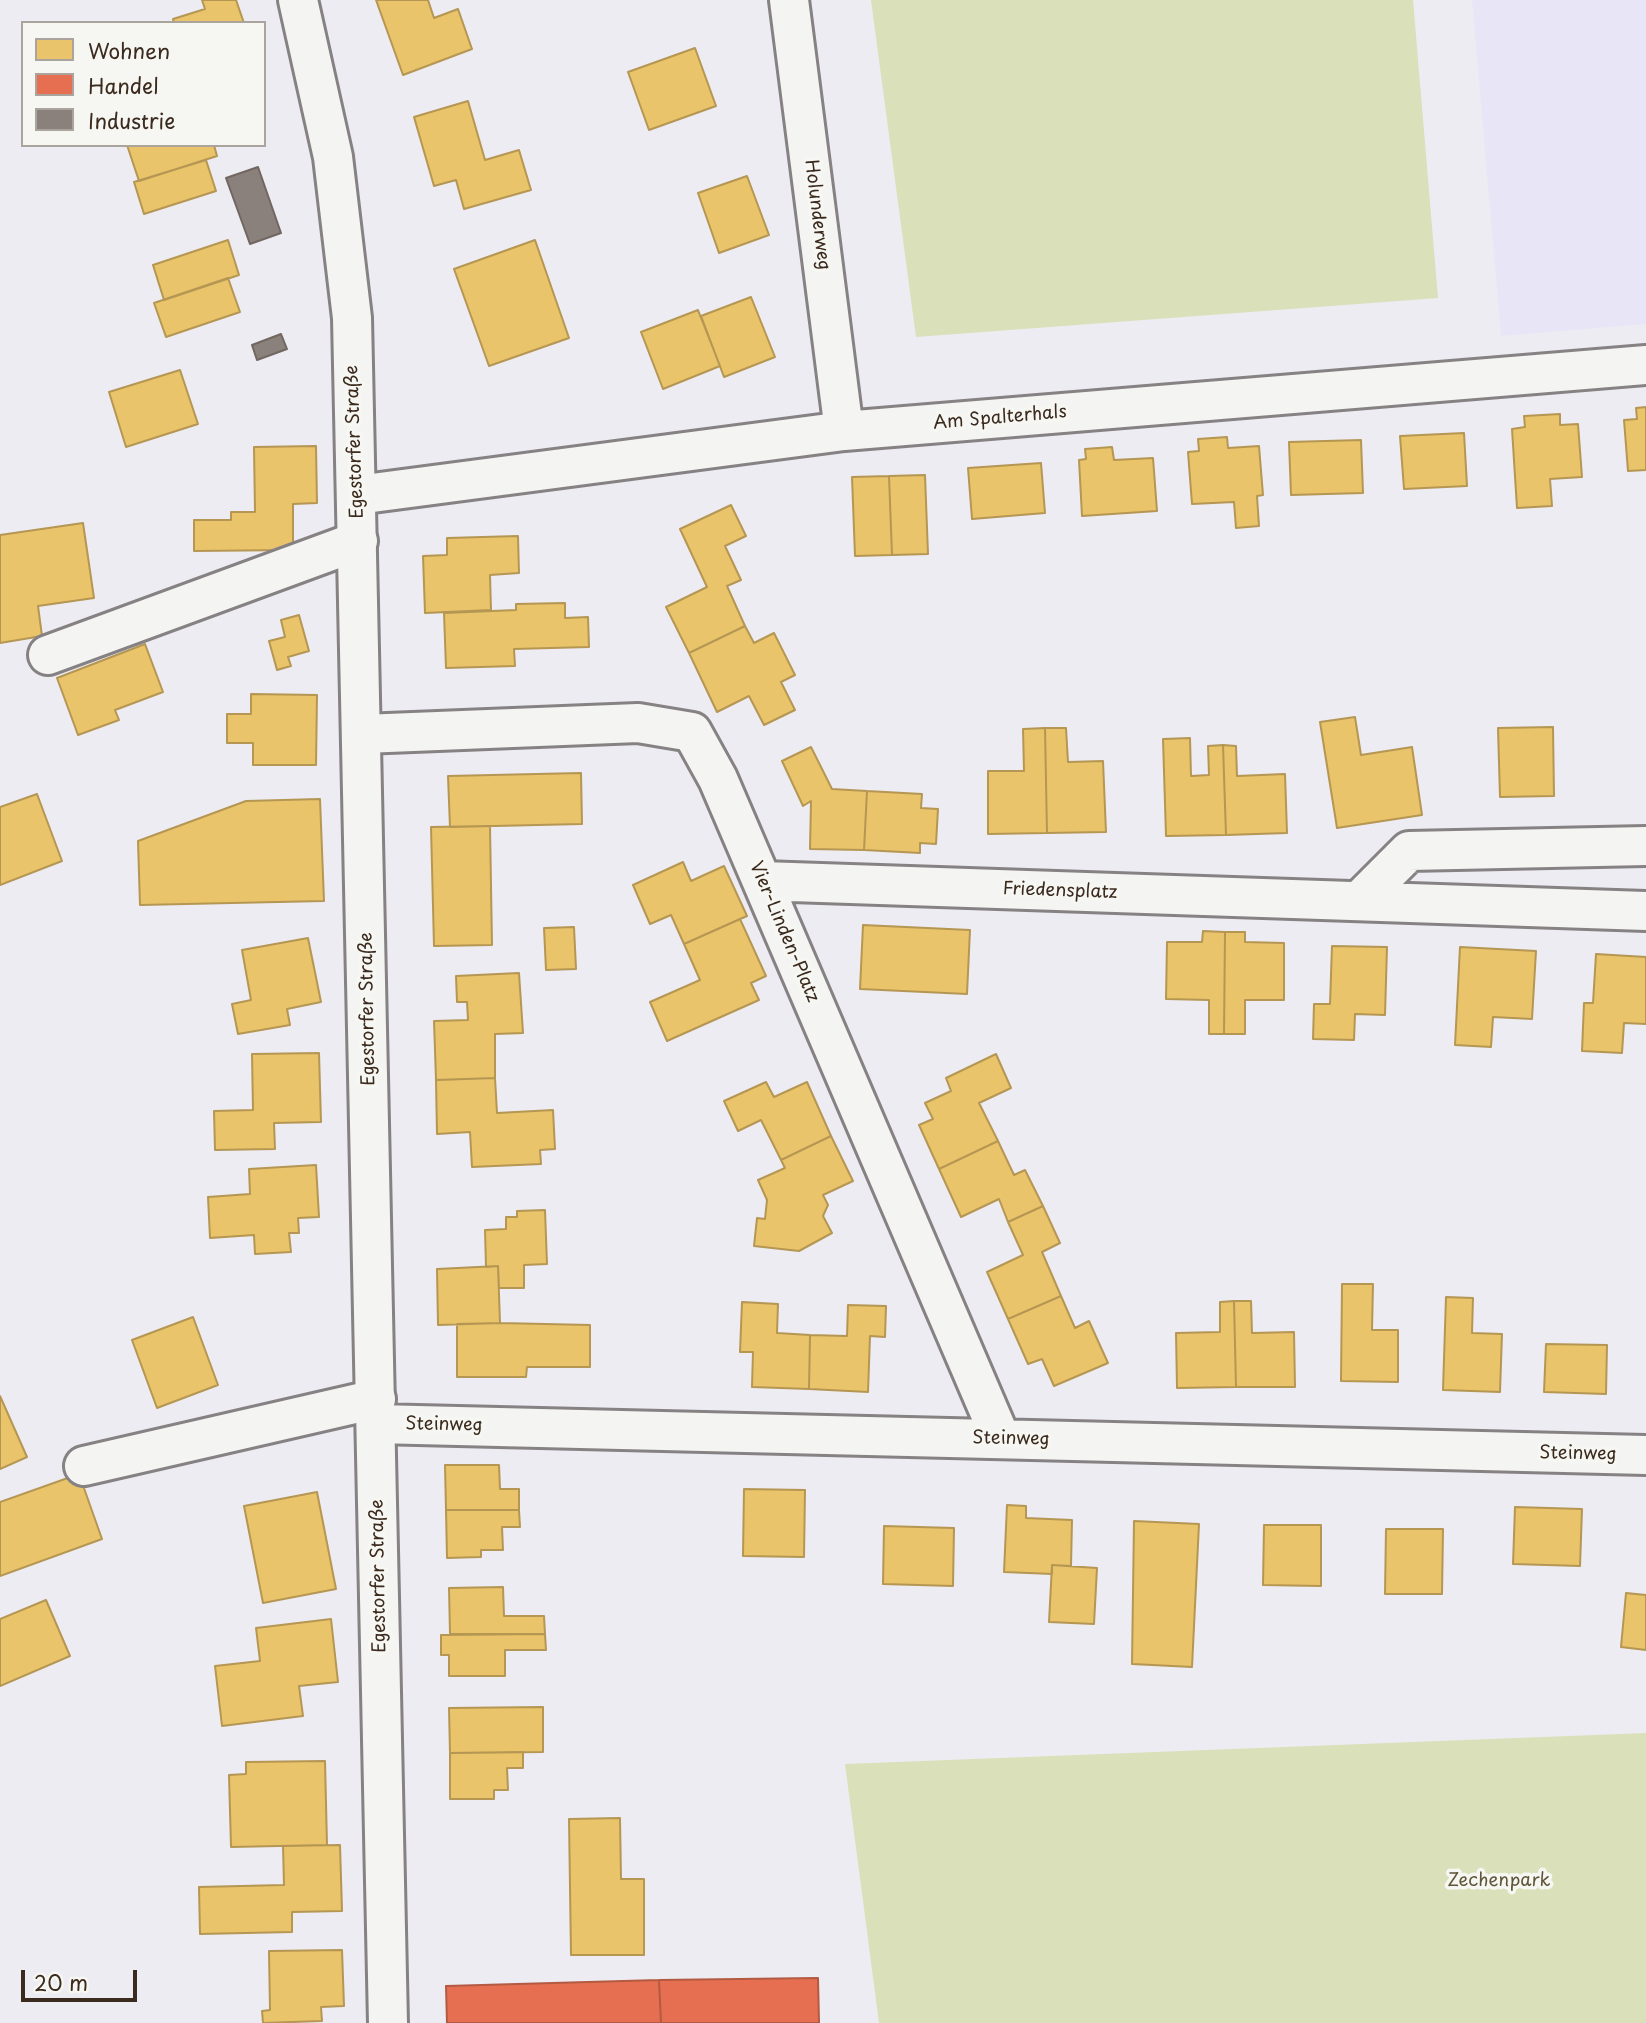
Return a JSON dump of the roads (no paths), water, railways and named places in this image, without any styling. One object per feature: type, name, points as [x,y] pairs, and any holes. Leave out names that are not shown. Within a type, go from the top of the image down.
[{"type":"street","name":"Egestorfer Straße","points":[[298,0],[333,157],[352,318],[363,734],[388,2023]]},
{"type":"street","name":"Holunderweg","points":[[789,0],[844,431]]},
{"type":"street","name":"Am Spalterhals","points":[[357,495],[844,431],[1646,365]]},
{"type":"street","points":[[48,655],[358,541]]},
{"type":"street","name":"Vier-Linden-Platz","points":[[363,734],[638,723],[692,732],[718,779],[1001,1439]]},
{"type":"street","points":[[1359,901],[1409,851],[1646,846]]},
{"type":"street","name":"Friedensplatz","points":[[762,881],[1646,911]]},
{"type":"street","name":"Steinweg","points":[[84,1466],[376,1411],[1001,1439],[1646,1455]]},
{"type":"park label","name":"Zechenpark","points":[[1499,1881]]}]
